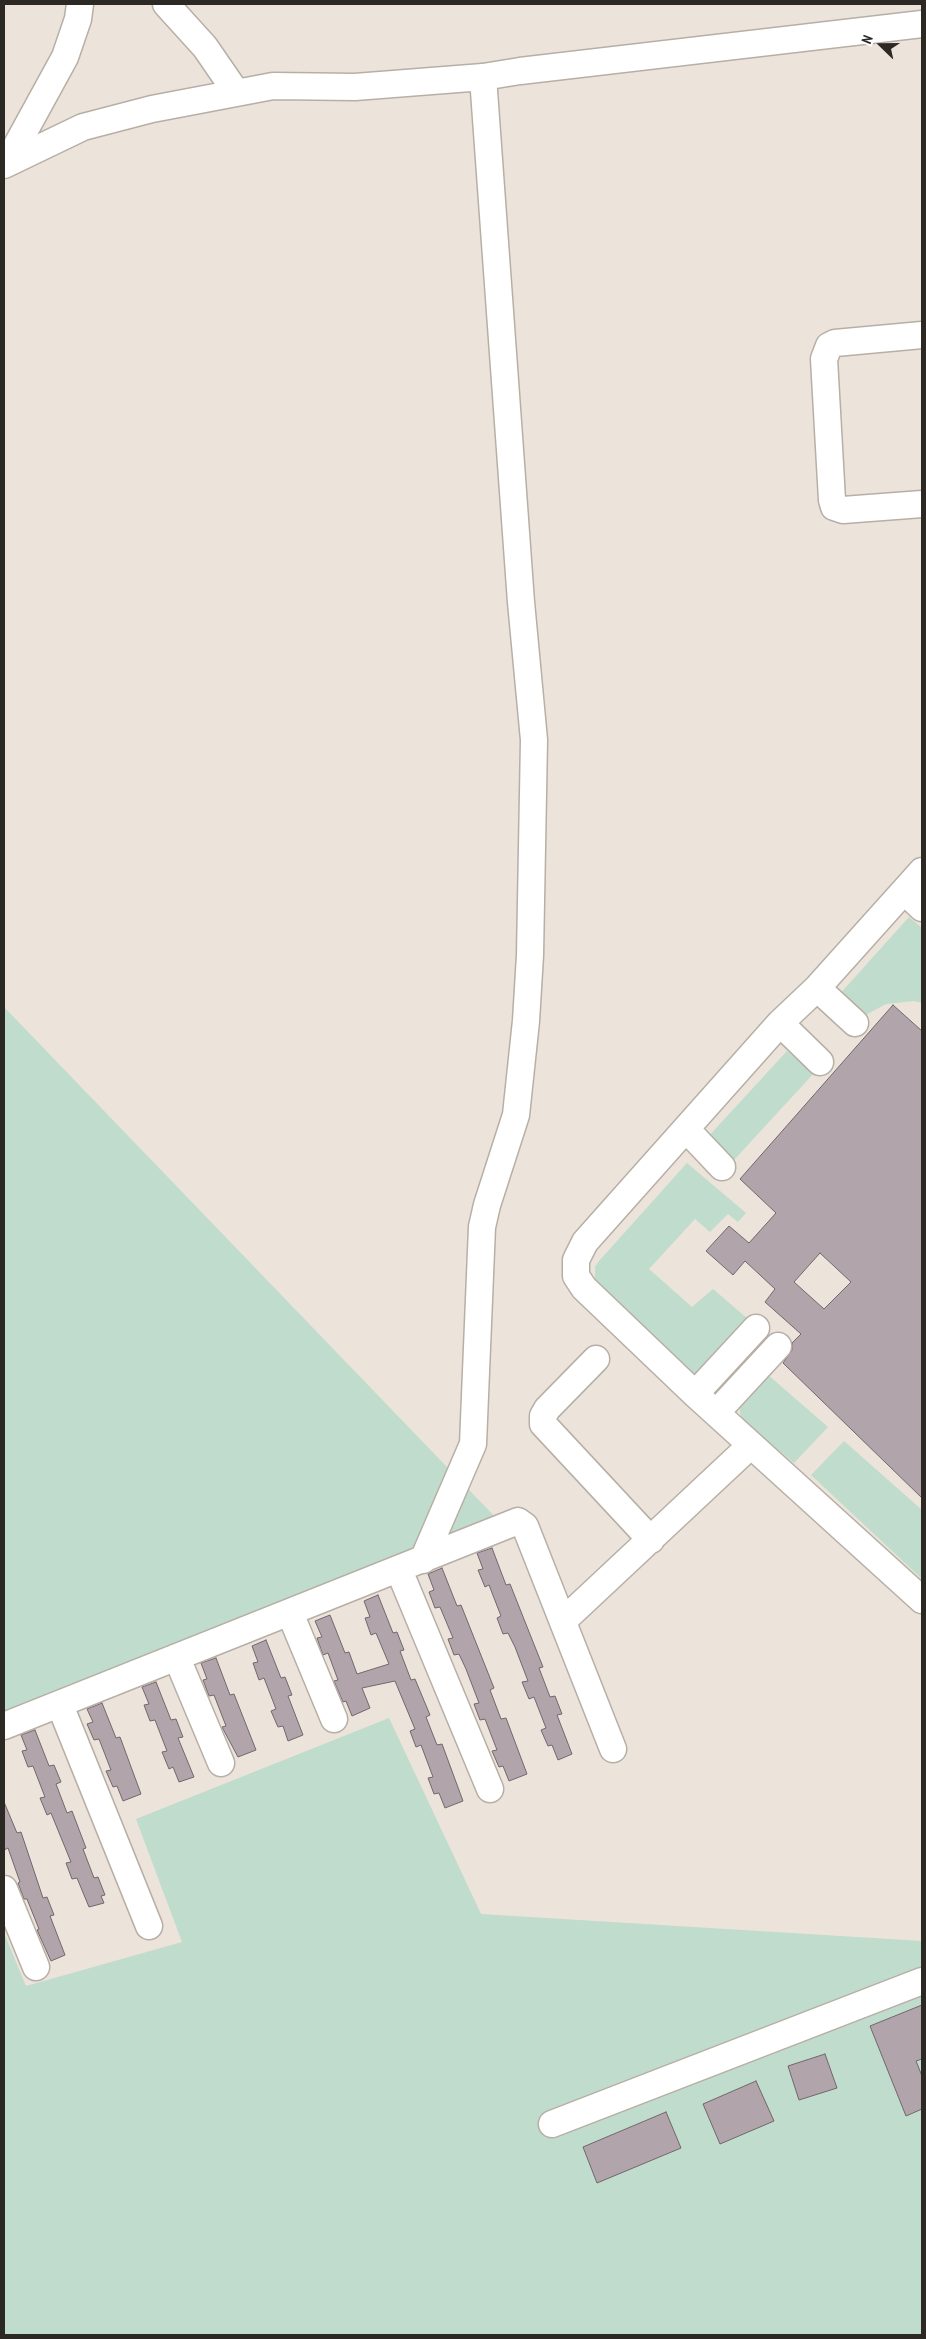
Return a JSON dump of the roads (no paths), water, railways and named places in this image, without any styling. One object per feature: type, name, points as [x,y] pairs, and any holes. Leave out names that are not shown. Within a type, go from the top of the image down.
[{"type":"street","points":[[6,164],[65,57],[78,19],[80,4]]},
{"type":"street","points":[[166,4],[205,47],[236,92]]},
{"type":"street","points":[[922,4],[922,13]]},
{"type":"street","points":[[6,164],[83,127],[152,109],[273,86],[355,87],[483,77],[520,71],[922,24]]},
{"type":"street","points":[[423,1560],[473,1444],[482,1226],[486,1205],[516,1115],[526,1021],[530,955],[534,740],[521,602],[483,77]]},
{"type":"street","points":[[922,335],[835,343],[829,346],[824,359],[832,500],[834,506],[843,510],[922,504]]},
{"type":"street","points":[[922,871],[913,900],[780,1023],[584,1242],[576,1260],[576,1276],[584,1288],[695,1394],[922,1600]]},
{"type":"street","points":[[817,988],[855,1022]]},
{"type":"street","points":[[780,1023],[820,1062]]},
{"type":"street","points":[[686,1129],[722,1167]]},
{"type":"street","points":[[695,1394],[756,1328]]},
{"type":"street","points":[[716,1413],[778,1346]]},
{"type":"street","points":[[596,1359],[547,1409],[543,1416],[543,1424],[651,1540]]},
{"type":"street","points":[[563,1621],[751,1445]]},
{"type":"street","points":[[4,1726],[399,1570],[512,1522],[522,1522],[613,1749]]},
{"type":"street","points":[[399,1570],[490,1789]]},
{"type":"street","points":[[290,1613],[334,1719]]},
{"type":"street","points":[[176,1658],[221,1763]]},
{"type":"street","points":[[60,1705],[149,1926]]},
{"type":"street","points":[[4,1889],[36,1967]]},
{"type":"street","points":[[552,2124],[922,1981]]}]
